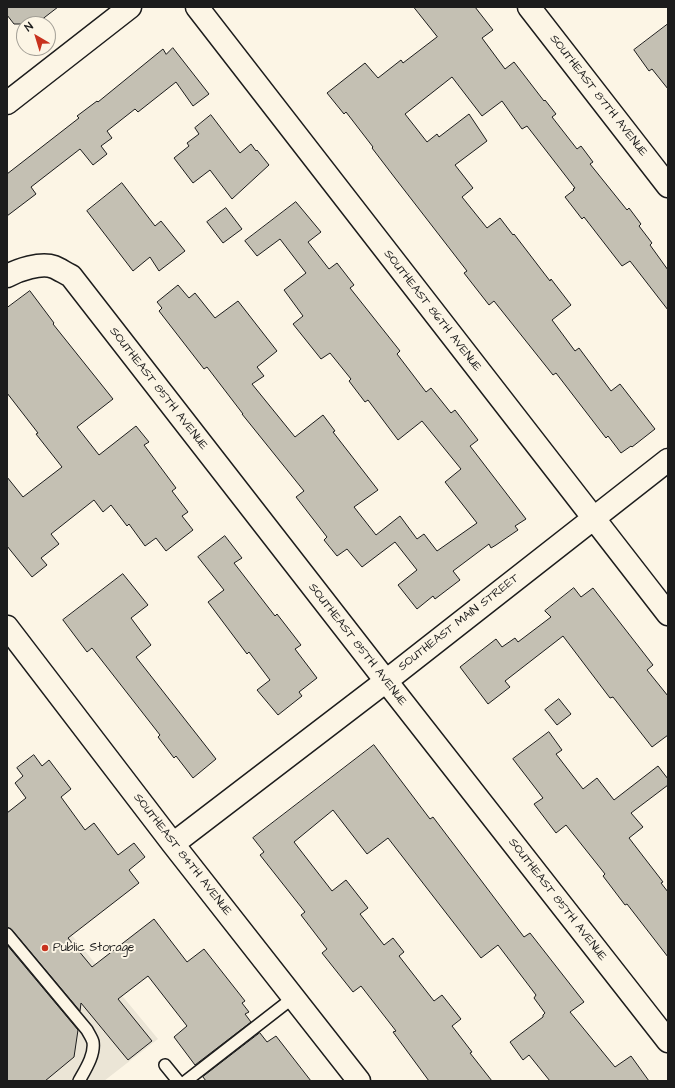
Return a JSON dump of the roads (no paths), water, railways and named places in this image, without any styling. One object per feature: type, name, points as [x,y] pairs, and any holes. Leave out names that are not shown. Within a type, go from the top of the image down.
[{"type":"street","points":[[7,103],[130,7]]},
{"type":"street","name":"SOUTHEAST 86TH AVENUE","points":[[197,7],[668,614]]},
{"type":"street","name":"SOUTHEAST 87TH AVENUE","points":[[529,7],[668,186]]},
{"type":"street","name":"SOUTHEAST 85TH AVENUE","points":[[7,276],[16,271],[37,266],[52,266],[71,276],[668,1041]]},
{"type":"street","name":"SOUTHEAST MAIN STREET","points":[[174,844],[386,681],[668,460]]},
{"type":"street","name":"SOUTHEAST 84TH AVENUE","points":[[7,627],[359,1081]]},
{"type":"lane","points":[[7,934],[87,1030],[93,1041],[92,1052],[86,1069],[79,1081]]},
{"type":"lane","points":[[186,1081],[294,997]]},
{"type":"lane","points":[[165,1065],[178,1081]]},
{"type":"place","name":"Public Storage","points":[[45,948]]}]
